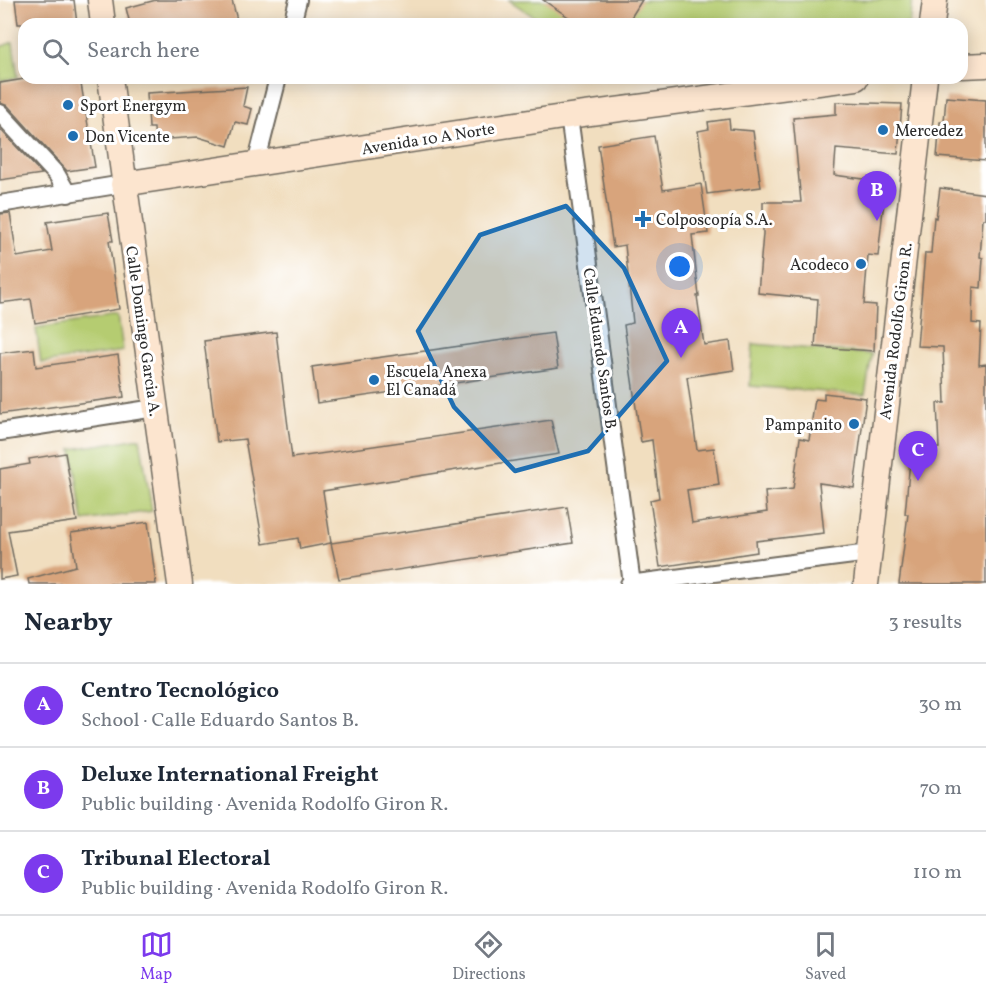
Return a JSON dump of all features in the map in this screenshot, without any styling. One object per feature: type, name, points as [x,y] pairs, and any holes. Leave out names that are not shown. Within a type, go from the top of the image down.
[{"type":"main road","points":[[100,0],[102,18]]},
{"type":"main road","points":[[933,18],[935,0]]},
{"type":"main road","points":[[968,66],[986,65]]},
{"type":"main road","name":"Calle Domingo Garcia A.","points":[[111,84],[180,584]]},
{"type":"main road","name":"Avenida 10 A Norte","points":[[123,184],[569,116],[811,84]]},
{"type":"main road","name":"Avenida Rodolfo Giron R.","points":[[866,584],[924,84]]},
{"type":"street","points":[[294,18],[298,0]]},
{"type":"street","points":[[256,164],[276,84]]},
{"type":"street","points":[[0,113],[57,175],[68,194]]},
{"type":"street","name":"Calle Eduardo Santos B.","points":[[569,116],[631,584]]},
{"type":"street","name":"Avenida 10 A Norte","points":[[0,204],[123,184]]},
{"type":"street","points":[[0,432],[154,408]]},
{"type":"street","points":[[631,584],[869,553]]},
{"type":"highlighted area","points":[[566,206],[624,268],[667,361],[588,451],[515,471],[454,407],[418,331],[480,235]]},
{"type":"green space","points":[[509,0],[912,0],[910,18],[536,18]]},
{"type":"green space","points":[[13,42],[18,77],[0,81],[0,47]]},
{"type":"green space","points":[[118,316],[123,351],[41,363],[36,328]]},
{"type":"green space","points":[[753,344],[872,354],[865,395],[750,386]]},
{"type":"green space","points":[[140,438],[152,511],[83,521],[72,449]]},
{"type":"building","points":[[15,0],[74,0],[76,18],[18,18],[18,24]]},
{"type":"building","points":[[156,0],[232,0],[236,18],[128,18],[126,8]]},
{"type":"building","points":[[543,0],[642,0],[631,18],[570,18]]},
{"type":"building","points":[[18,80],[18,84],[81,84],[95,167],[67,171],[8,106],[0,103],[0,83]]},
{"type":"building","points":[[247,87],[243,106],[252,109],[248,125],[235,122],[228,146],[198,137],[155,140],[154,128],[149,128],[147,93]]},
{"type":"building","points":[[946,97],[986,100],[986,161],[937,157],[940,122],[944,122]]},
{"type":"building","points":[[836,102],[902,104],[898,154],[836,149],[834,175],[886,182],[878,256],[868,255],[864,304],[876,305],[874,351],[815,347],[818,299],[758,293],[763,202],[801,202],[793,118],[836,114]]},
{"type":"building","points":[[729,119],[730,129],[753,131],[761,187],[707,194],[698,131],[709,129],[708,122]]},
{"type":"building","points":[[0,129],[42,174],[0,180]]},
{"type":"building","points":[[654,136],[663,190],[701,184],[708,233],[692,235],[704,345],[730,341],[734,370],[687,377],[697,450],[714,448],[719,485],[687,490],[692,523],[767,512],[765,492],[793,489],[800,438],[809,440],[815,399],[824,400],[824,393],[866,398],[854,488],[819,483],[824,533],[756,541],[757,552],[660,567],[650,500],[659,498],[652,440],[641,442],[624,325],[633,323],[625,245],[613,247],[598,145]]},
{"type":"building","points":[[940,188],[986,194],[986,219],[983,219],[980,257],[983,258],[981,288],[973,287],[972,323],[981,324],[979,365],[986,364],[986,584],[899,584],[908,514],[905,514],[911,450],[939,448],[937,403],[945,403],[943,347],[917,346],[925,253],[931,253],[934,217],[936,218]]},
{"type":"building","points":[[10,213],[17,257],[52,251],[47,222],[108,213],[113,241],[109,241],[119,309],[35,323],[31,299],[0,303],[0,214]]},
{"type":"building","points":[[276,332],[292,458],[551,420],[559,454],[323,491],[331,543],[300,549],[298,538],[263,544],[245,439],[217,442],[204,341]]},
{"type":"building","points":[[553,333],[558,368],[317,403],[312,367]]},
{"type":"building","points":[[34,349],[36,367],[118,355],[124,397],[0,414],[0,353]]},
{"type":"building","points":[[65,453],[77,521],[8,531],[17,576],[0,579],[0,469],[30,464],[29,459]]},
{"type":"building","points":[[567,507],[573,543],[339,579],[331,543]]},
{"type":"building","points":[[148,522],[156,584],[29,584],[28,579],[76,566],[71,533]]},
{"type":"place","name":"Sport Energym","points":[[68,105]]},
{"type":"place","name":"Mercedez","points":[[883,130]]},
{"type":"place","name":"Don Vicente","points":[[73,136]]},
{"type":"place","name":"Colposcopía S.A.","points":[[643,219]]},
{"type":"place","name":"Deluxe International Freight","points":[[877,221]]},
{"type":"place","name":"Acodeco","points":[[861,264]]},
{"type":"place","name":"Centro Tecnológico","points":[[681,358]]},
{"type":"place","name":"Escuela Anexa El Canadá","points":[[374,380]]},
{"type":"place","name":"Pampanito","points":[[854,424]]},
{"type":"place","name":"Tribunal Electoral","points":[[918,481]]}]
